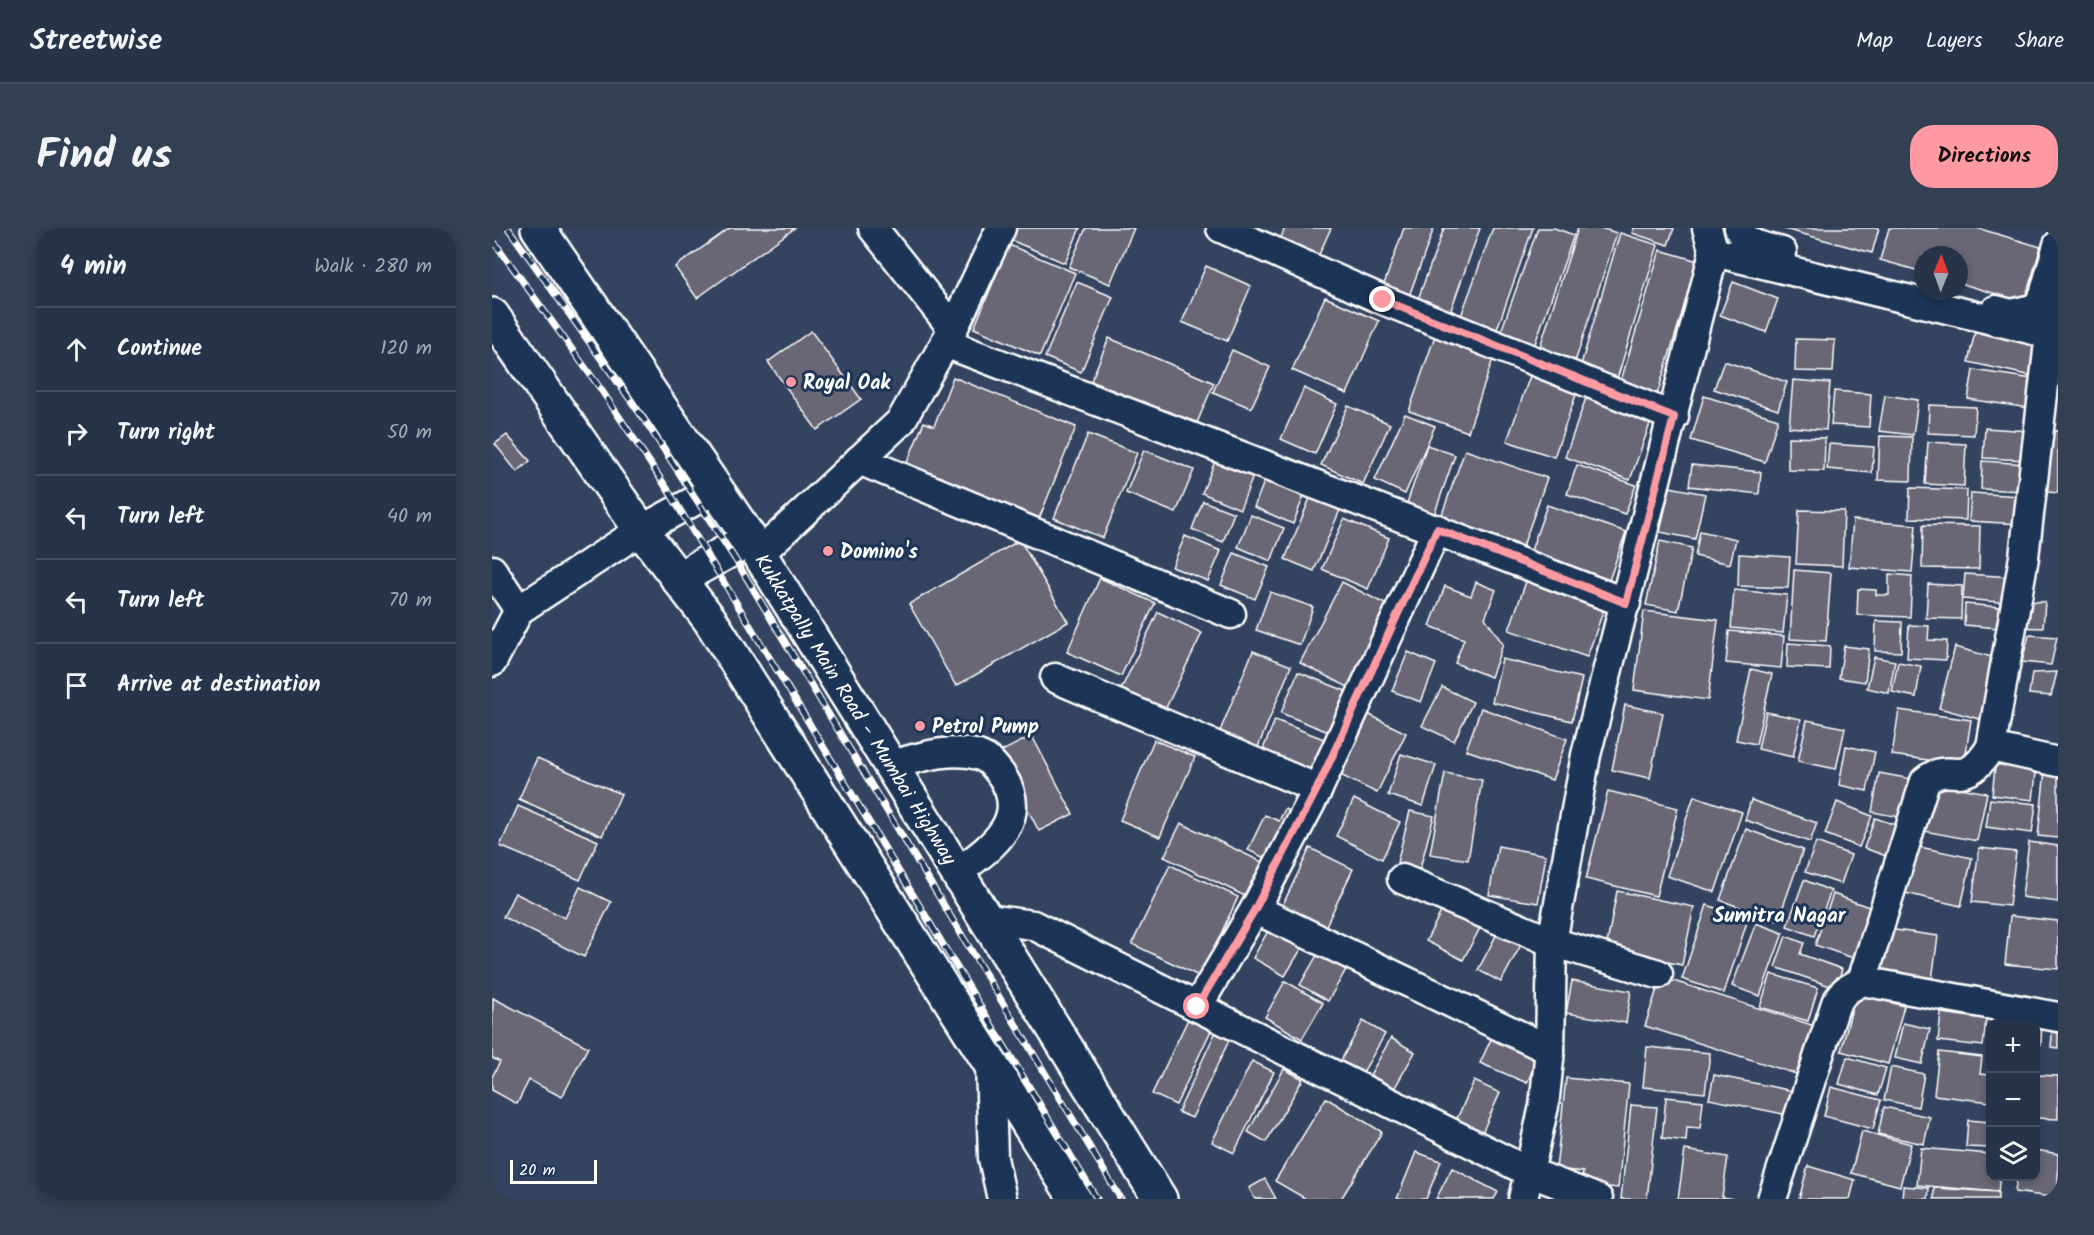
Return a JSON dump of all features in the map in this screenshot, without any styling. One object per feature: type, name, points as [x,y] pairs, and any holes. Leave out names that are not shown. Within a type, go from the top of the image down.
[{"type":"highway","name":"Kukkatpally Main Road - Mumbai Highway","points":[[538,228],[755,547],[1160,1199]]},
{"type":"highway","points":[[492,315],[641,530],[710,620],[1076,1199]]},
{"type":"highway","points":[[678,579],[755,547]]},
{"type":"street","points":[[755,547],[859,460],[901,421],[949,336],[1001,228]]},
{"type":"street","points":[[1221,228],[1383,300],[1674,417]]},
{"type":"street","points":[[1739,228],[1741,234],[1753,243],[1914,288]]},
{"type":"street","points":[[881,232],[949,336],[1626,603]]},
{"type":"street","points":[[1523,1199],[1544,1106],[1550,1050],[1552,942],[1586,755],[1674,417],[1711,240],[2054,335]]},
{"type":"street","points":[[1958,300],[2011,314],[2036,308],[2044,295],[2058,245]]},
{"type":"street","points":[[1862,981],[1925,781],[1935,773],[1968,773],[1979,766],[1991,747],[2024,557],[2058,306]]},
{"type":"street","points":[[859,460],[1231,614]]},
{"type":"street","points":[[492,663],[519,610],[641,530],[716,489]]},
{"type":"street","points":[[1197,1007],[1255,909],[1317,789],[1437,529]]},
{"type":"street","points":[[492,570],[519,610]]},
{"type":"street","points":[[1055,678],[1317,789]]},
{"type":"street","points":[[1991,747],[2058,762]]},
{"type":"street","points":[[891,765],[953,753],[978,755],[993,762],[1006,783],[1014,805],[1009,823],[990,848],[957,872]]},
{"type":"street","points":[[1402,879],[1552,942],[1658,974]]},
{"type":"street","points":[[1255,909],[1550,1050]]},
{"type":"street","points":[[987,919],[1033,925],[1529,1172],[1598,1199]]},
{"type":"street","points":[[1772,1199],[1836,1003],[1845,991],[1862,981],[2058,1017]]},
{"type":"street","points":[[990,1063],[993,1158],[1002,1199]]},
{"type":"street","points":[[1529,1172],[1547,1199]]},
{"type":"building","points":[[730,228],[795,228],[697,298],[675,267]]},
{"type":"building","points":[[1013,228],[1080,228],[1065,263],[1008,239]]},
{"type":"building","points":[[1086,228],[1134,228],[1110,284],[1069,267]]},
{"type":"building","points":[[1285,228],[1331,228],[1317,259],[1279,242]]},
{"type":"building","points":[[1404,228],[1434,228],[1409,296],[1383,287]]},
{"type":"building","points":[[1444,228],[1480,228],[1447,321],[1414,310]]},
{"type":"building","points":[[1493,228],[1533,228],[1497,329],[1461,316]]},
{"type":"building","points":[[1538,228],[1554,228],[1574,235],[1533,349],[1499,337]]},
{"type":"building","points":[[1578,228],[1600,228],[1617,233],[1574,365],[1538,353]]},
{"type":"building","points":[[1634,228],[1674,228],[1668,245],[1632,233]]},
{"type":"building","points":[[1781,228],[1879,228],[1872,253]]},
{"type":"building","points":[[1889,228],[1977,228],[2041,247],[2024,302],[1968,286],[1968,246],[1914,246],[1914,269],[1880,260]]},
{"type":"building","points":[[1620,233],[1658,245],[1617,379],[1580,368]]},
{"type":"building","points":[[1009,245],[1075,273],[1040,356],[974,328]]},
{"type":"building","points":[[1660,250],[1698,261],[1657,395],[1620,384]]},
{"type":"building","points":[[1206,266],[1251,286],[1227,341],[1182,322]]},
{"type":"building","points":[[1077,282],[1113,297],[1081,372],[1045,357]]},
{"type":"building","points":[[1733,282],[1778,299],[1766,332],[1720,315]]},
{"type":"building","points":[[1325,297],[1379,321],[1347,394],[1292,370]]},
{"type":"building","points":[[811,331],[861,399],[817,430],[768,362]]},
{"type":"building","points":[[1975,332],[2038,346],[2032,376],[1968,362]]},
{"type":"building","points":[[1436,333],[1495,353],[1468,432],[1409,411]]},
{"type":"building","points":[[1109,338],[1214,383],[1196,425],[1091,381]]},
{"type":"building","points":[[1796,339],[1835,340],[1833,372],[1795,371]]},
{"type":"building","points":[[1232,350],[1270,367],[1251,408],[1213,392]]},
{"type":"building","points":[[1724,361],[1787,382],[1778,410],[1714,389]]},
{"type":"building","points":[[1973,370],[2033,379],[2029,408],[1968,399]]},
{"type":"building","points":[[1530,376],[1577,392],[1554,457],[1507,441]]},
{"type":"building","points":[[953,377],[1076,427],[1039,519],[906,465],[924,422],[934,426]]},
{"type":"building","points":[[1793,380],[1830,383],[1826,430],[1789,427]]},
{"type":"building","points":[[1304,388],[1337,404],[1315,454],[1281,439]]},
{"type":"building","points":[[1834,391],[1871,394],[1869,427],[1831,425]]},
{"type":"building","points":[[1885,395],[1918,400],[1913,435],[1879,431]]},
{"type":"building","points":[[1704,396],[1778,419],[1765,462],[1691,440]]},
{"type":"building","points":[[1586,398],[1651,421],[1630,480],[1565,457]]},
{"type":"building","points":[[1929,405],[1976,407],[1974,435],[1928,433]]},
{"type":"building","points":[[1348,406],[1390,424],[1363,484],[1321,465]]},
{"type":"building","points":[[1405,414],[1435,426],[1405,494],[1375,480]]},
{"type":"building","points":[[1985,428],[2030,431],[2028,460],[1983,458]]},
{"type":"building","points":[[2045,430],[2058,431],[2058,493],[2039,491]]},
{"type":"building","points":[[1088,434],[1137,453],[1103,538],[1054,518]]},
{"type":"building","points":[[507,435],[530,461],[517,472],[495,444]]},
{"type":"building","points":[[1880,436],[1912,437],[1911,481],[1878,480]]},
{"type":"building","points":[[1788,437],[1825,438],[1824,471],[1788,470]]},
{"type":"building","points":[[1928,442],[1966,444],[1964,486],[1925,484]]},
{"type":"building","points":[[1829,444],[1874,447],[1872,473],[1827,469]]},
{"type":"building","points":[[1427,445],[1455,455],[1433,518],[1405,509]]},
{"type":"building","points":[[1144,450],[1194,470],[1176,513],[1126,493]]},
{"type":"building","points":[[1465,450],[1547,478],[1523,546],[1441,517]]},
{"type":"building","points":[[1216,459],[1254,474],[1240,509],[1202,493]]},
{"type":"building","points":[[1982,461],[2026,464],[2025,491],[1981,489]]},
{"type":"building","points":[[1577,465],[1636,485],[1625,514],[1567,494]]},
{"type":"building","points":[[1692,465],[1761,472],[1759,494],[1689,486]]},
{"type":"building","points":[[1266,477],[1305,493],[1293,524],[1254,507]]},
{"type":"building","points":[[1670,487],[1705,494],[1695,539],[1660,532]]},
{"type":"building","points":[[1910,488],[1967,490],[1966,520],[1909,518]]},
{"type":"building","points":[[1971,493],[2021,496],[2019,524],[1969,521]]},
{"type":"building","points":[[1310,498],[1340,510],[1314,571],[1285,559]]},
{"type":"building","points":[[1203,501],[1234,513],[1223,542],[1192,529]]},
{"type":"building","points":[[1547,505],[1626,532],[1607,586],[1528,559]]},
{"type":"building","points":[[1799,510],[1844,511],[1842,566],[1796,564]]},
{"type":"building","points":[[1251,515],[1284,528],[1271,561],[1238,547]]},
{"type":"building","points":[[1344,519],[1389,538],[1368,589],[1322,569]]},
{"type":"building","points":[[1853,520],[1916,525],[1912,572],[1849,567]]},
{"type":"building","points":[[1923,525],[1980,526],[1979,569],[1922,568]]},
{"type":"building","points":[[1700,531],[1736,539],[1730,564],[1695,556]]},
{"type":"building","points":[[1185,536],[1221,551],[1208,581],[1172,567]]},
{"type":"building","points":[[1020,540],[1068,622],[956,686],[909,604]]},
{"type":"building","points":[[1660,541],[1692,548],[1678,611],[1646,605]]},
{"type":"building","points":[[1234,553],[1269,567],[1255,599],[1221,585]]},
{"type":"building","points":[[1739,554],[1790,557],[1788,588],[1738,586]]},
{"type":"building","points":[[1794,570],[1831,573],[1826,641],[1790,639]]},
{"type":"building","points":[[1889,574],[1912,576],[1910,617],[1857,615],[1858,589],[1876,590],[1876,595],[1889,595]]},
{"type":"building","points":[[1965,574],[2013,577],[2011,603],[1963,599]]},
{"type":"building","points":[[1528,576],[1606,603],[1587,657],[1509,630]]},
{"type":"building","points":[[1100,578],[1155,603],[1121,676],[1067,652]]},
{"type":"building","points":[[1342,582],[1393,608],[1352,689],[1300,663]]},
{"type":"building","points":[[1476,582],[1496,590],[1485,618],[1503,644],[1491,677],[1455,663],[1464,639],[1430,626],[1445,586],[1471,596]]},
{"type":"building","points":[[1928,584],[1962,586],[1961,619],[1926,618]]},
{"type":"building","points":[[1734,590],[1787,595],[1783,633],[1731,628]]},
{"type":"building","points":[[1270,592],[1313,607],[1300,645],[1256,630]]},
{"type":"building","points":[[2018,601],[2045,602],[2043,628],[2017,627]]},
{"type":"building","points":[[1965,604],[2011,608],[2009,629],[1964,625]]},
{"type":"building","points":[[1644,611],[1718,620],[1708,700],[1634,690]]},
{"type":"building","points":[[1158,612],[1202,633],[1162,716],[1118,696]]},
{"type":"building","points":[[1876,621],[1902,622],[1901,652],[1875,651]]},
{"type":"building","points":[[1909,625],[1929,626],[1928,640],[1947,641],[1946,660],[1907,658]]},
{"type":"building","points":[[1729,631],[1784,636],[1781,668],[1726,663]]},
{"type":"building","points":[[2029,635],[2057,637],[2051,665],[2022,662]]},
{"type":"building","points":[[1788,643],[1830,646],[1829,669],[1787,667]]},
{"type":"building","points":[[1844,646],[1869,649],[1865,682],[1839,678]]},
{"type":"building","points":[[1955,647],[1999,659],[1983,720],[1939,708]]},
{"type":"building","points":[[1253,651],[1291,666],[1256,752],[1218,736]]},
{"type":"building","points":[[1408,652],[1436,664],[1421,702],[1392,691]]},
{"type":"building","points":[[1874,657],[1895,661],[1889,693],[1867,688]]},
{"type":"building","points":[[1502,659],[1582,678],[1572,721],[1492,702]]},
{"type":"building","points":[[1898,662],[1921,666],[1916,697],[1892,692]]},
{"type":"building","points":[[1751,669],[1772,674],[1756,744],[1736,740]]},
{"type":"building","points":[[1298,672],[1348,692],[1331,733],[1281,713]]},
{"type":"building","points":[[2057,672],[2051,696],[2029,694],[2032,673]]},
{"type":"building","points":[[1442,687],[1473,702],[1454,741],[1422,726]]},
{"type":"building","points":[[1625,705],[1663,713],[1650,778],[1612,770]]},
{"type":"building","points":[[1481,708],[1567,739],[1552,780],[1466,750]]},
{"type":"building","points":[[1899,710],[1971,720],[1964,765],[1892,755]]},
{"type":"building","points":[[1766,712],[1801,719],[1793,757],[1758,749]]},
{"type":"building","points":[[1366,713],[1406,733],[1377,793],[1336,773]]},
{"type":"building","points":[[1275,720],[1326,740],[1312,774],[1261,754]]},
{"type":"building","points":[[1807,720],[1845,728],[1836,769],[1798,761]]},
{"type":"building","points":[[1032,736],[1073,814],[1039,831],[998,753]]},
{"type":"building","points":[[1154,740],[1195,757],[1160,837],[1120,820]]},
{"type":"building","points":[[1846,746],[1875,752],[1867,791],[1839,785]]},
{"type":"building","points":[[1401,754],[1436,765],[1423,806],[1388,795]]},
{"type":"building","points":[[537,758],[621,794],[602,836],[519,799]]},
{"type":"building","points":[[1996,759],[2037,764],[2033,800],[1992,795]]},
{"type":"building","points":[[2045,770],[2058,771],[2058,838],[2038,836]]},
{"type":"building","points":[[1445,773],[1482,780],[1468,860],[1430,854]]},
{"type":"building","points":[[1879,773],[1917,780],[1910,819],[1872,812]]},
{"type":"building","points":[[1934,783],[1987,793],[1977,841],[1924,831]]},
{"type":"building","points":[[1608,791],[1678,808],[1656,896],[1586,879]]},
{"type":"building","points":[[1694,796],[1742,812],[1715,892],[1667,876]]},
{"type":"building","points":[[1354,799],[1400,822],[1382,859],[1336,836]]},
{"type":"building","points":[[1990,799],[2036,804],[2032,833],[1986,827]]},
{"type":"building","points":[[1751,800],[1817,823],[1810,842],[1745,820]]},
{"type":"building","points":[[1837,802],[1872,816],[1859,847],[1825,834]]},
{"type":"building","points":[[518,806],[598,841],[580,880],[500,846]]},
{"type":"building","points":[[1285,809],[1300,816],[1277,864],[1248,850],[1265,815],[1279,821]]},
{"type":"building","points":[[1410,811],[1434,816],[1419,872],[1396,867]]},
{"type":"building","points":[[1875,818],[1908,829],[1897,860],[1864,848]]},
{"type":"building","points":[[1181,823],[1264,863],[1247,897],[1164,857]]},
{"type":"building","points":[[1746,829],[1803,850],[1778,921],[1720,900]]},
{"type":"building","points":[[1816,842],[1851,855],[1841,884],[1805,872]]},
{"type":"building","points":[[2029,842],[2058,846],[2058,902],[2022,897]]},
{"type":"building","points":[[1498,846],[1546,855],[1538,903],[1489,895]]},
{"type":"building","points":[[1915,846],[1972,858],[1961,906],[1905,893]]},
{"type":"building","points":[[1310,848],[1353,869],[1320,938],[1277,917]]},
{"type":"building","points":[[1979,848],[2016,852],[2009,906],[1972,902]]},
{"type":"building","points":[[1170,865],[1238,897],[1201,977],[1132,944]]},
{"type":"building","points":[[1804,880],[1831,891],[1814,936],[1787,926]]},
{"type":"building","points":[[580,887],[611,902],[584,957],[503,917],[515,893],[565,918]]},
{"type":"building","points":[[1617,891],[1694,907],[1682,965],[1606,949]]},
{"type":"building","points":[[1833,894],[1877,910],[1859,960],[1815,945]]},
{"type":"building","points":[[1707,905],[1748,919],[1724,993],[1682,979]]},
{"type":"building","points":[[1444,906],[1481,926],[1463,960],[1426,941]]},
{"type":"building","points":[[2010,916],[2058,921],[2058,969],[2005,964]]},
{"type":"building","points":[[1273,922],[1306,941],[1285,976],[1253,958]]},
{"type":"building","points":[[1756,923],[1783,933],[1760,996],[1732,986]]},
{"type":"building","points":[[1888,929],[1938,936],[1931,987],[1881,980]]},
{"type":"building","points":[[1499,930],[1522,943],[1501,982],[1478,970]]},
{"type":"building","points":[[1786,936],[1804,943],[1800,954],[1842,969],[1836,988],[1775,967]]},
{"type":"building","points":[[1320,950],[1348,966],[1328,1001],[1300,985]]},
{"type":"building","points":[[1771,974],[1818,988],[1808,1021],[1760,1007]]},
{"type":"building","points":[[1661,977],[1821,1028],[1806,1077],[1645,1026]]},
{"type":"building","points":[[1285,981],[1323,1003],[1302,1039],[1265,1017]]},
{"type":"building","points":[[1572,981],[1631,991],[1626,1023],[1566,1013]]},
{"type":"building","points":[[1856,993],[1904,1006],[1888,1064],[1841,1051]]},
{"type":"building","points":[[493,998],[588,1047],[562,1097],[529,1080],[517,1104],[492,1090],[492,1077],[500,1062],[492,1058]]},
{"type":"building","points":[[1941,1013],[1986,1019],[1983,1046],[1938,1041]]},
{"type":"building","points":[[1190,1015],[1213,1026],[1176,1105],[1152,1094]]},
{"type":"building","points":[[1363,1021],[1385,1034],[1362,1074],[1340,1062]]},
{"type":"building","points":[[2040,1022],[2042,1022],[2040,1045]]},
{"type":"building","points":[[1903,1023],[1930,1029],[1922,1064],[1895,1058]]},
{"type":"building","points":[[2053,1023],[2058,1024],[2058,1048],[2051,1047]]},
{"type":"building","points":[[1219,1025],[1233,1032],[1192,1118],[1178,1112]]},
{"type":"building","points":[[1492,1037],[1538,1057],[1527,1083],[1480,1063]]},
{"type":"building","points":[[1391,1038],[1415,1052],[1394,1089],[1370,1075]]},
{"type":"building","points":[[1647,1047],[1710,1053],[1705,1093],[1643,1087]]},
{"type":"building","points":[[1939,1052],[1982,1057],[1980,1074],[1986,1075],[1986,1102],[1934,1095]]},
{"type":"building","points":[[1847,1057],[1886,1068],[1878,1095],[1839,1084]]},
{"type":"building","points":[[1252,1061],[1274,1072],[1234,1153],[1212,1142]]},
{"type":"building","points":[[1891,1067],[1924,1074],[1918,1107],[1884,1100]]},
{"type":"building","points":[[1284,1069],[1303,1079],[1266,1142],[1248,1132]]},
{"type":"building","points":[[1714,1075],[1793,1091],[1788,1115],[1709,1099]]},
{"type":"building","points":[[2040,1075],[2058,1076],[2058,1119],[2040,1118]]},
{"type":"building","points":[[1566,1078],[1629,1084],[1618,1188],[1582,1184],[1583,1172],[1556,1169]]},
{"type":"building","points":[[1474,1081],[1500,1093],[1481,1135],[1455,1123]]},
{"type":"building","points":[[1831,1087],[1881,1100],[1873,1129],[1824,1116]]},
{"type":"building","points":[[1666,1097],[1703,1101],[1700,1128],[1687,1127],[1686,1141],[1662,1138]]},
{"type":"building","points":[[1326,1098],[1382,1132],[1341,1199],[1306,1199],[1275,1181]]},
{"type":"building","points":[[1631,1105],[1657,1107],[1647,1199],[1621,1199]]},
{"type":"building","points":[[1884,1107],[1930,1117],[1924,1144],[1878,1134]]},
{"type":"building","points":[[1968,1120],[1986,1122],[1986,1148],[1966,1147]]},
{"type":"building","points":[[1862,1131],[1911,1144],[1900,1186],[1851,1173]]},
{"type":"building","points":[[1921,1148],[1986,1154],[1986,1181],[1999,1181],[1998,1192],[1917,1185]]},
{"type":"building","points":[[1685,1150],[1728,1157],[1722,1197],[1733,1199],[1678,1199]]},
{"type":"building","points":[[2040,1151],[2058,1154],[2058,1198],[2015,1192],[2016,1181],[2040,1181]]},
{"type":"building","points":[[1416,1152],[1441,1161],[1426,1199],[1397,1199]]},
{"type":"building","points":[[1808,1166],[1855,1180],[1850,1199],[1799,1199]]},
{"type":"building","points":[[1452,1168],[1498,1192],[1494,1199],[1436,1199]]},
{"type":"building","points":[[1265,1179],[1276,1199],[1255,1199],[1249,1188]]},
{"type":"building","points":[[1903,1186],[1929,1188],[1928,1199],[1902,1199]]},
{"type":"building","points":[[1934,1188],[1998,1192],[1998,1199],[1934,1199]]},
{"type":"railway","points":[[508,228],[646,422],[735,559],[1121,1199]]},
{"type":"railway","points":[[492,239],[600,388],[668,490],[1097,1199]]},
{"type":"place","name":"Royal Oak","points":[[791,382]]},
{"type":"place","name":"Domino's","points":[[828,551]]},
{"type":"place","name":"Petrol Pump","points":[[920,726]]},
{"type":"district","name":"Sumitra Nagar","points":[[1779,915]]},
{"type":"route","points":[[1197,1007],[1255,909],[1317,789],[1437,529],[1626,603],[1674,417],[1383,300]]}]
